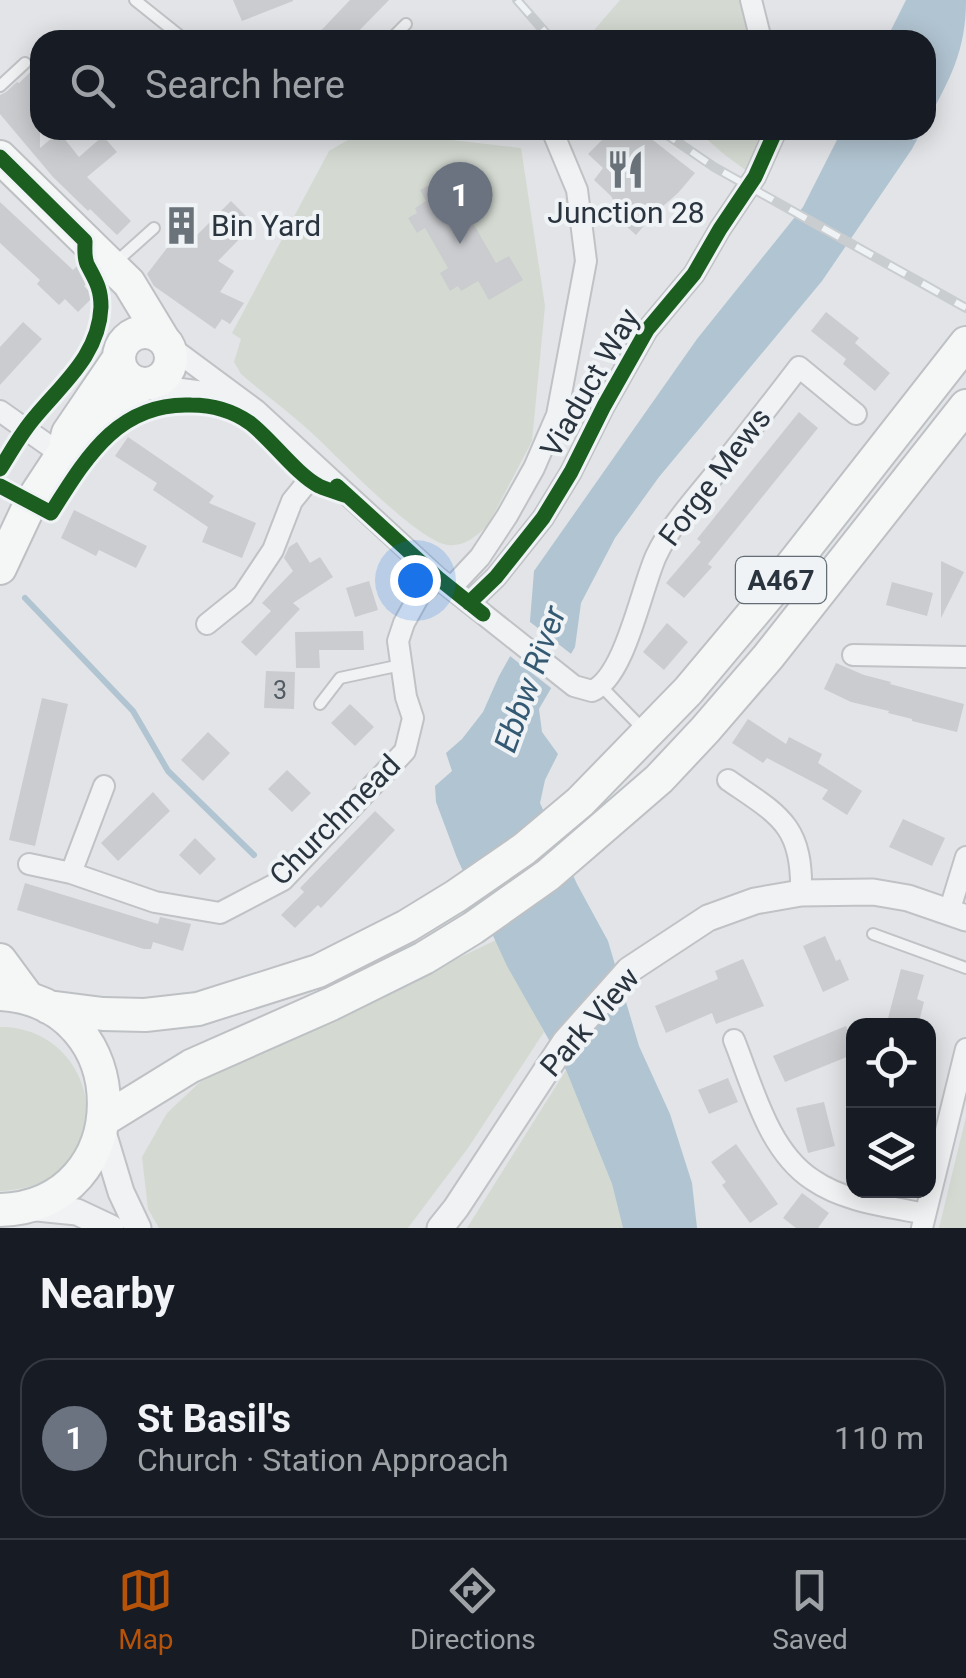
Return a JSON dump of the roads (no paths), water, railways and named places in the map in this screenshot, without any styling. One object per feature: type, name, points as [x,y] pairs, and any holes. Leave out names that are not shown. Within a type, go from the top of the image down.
[{"type":"main road","points":[[0,157],[109,270],[129,284],[171,356],[160,380],[143,384],[125,376],[109,270]]},
{"type":"main road","points":[[62,456],[68,432],[130,336],[144,332],[165,342]]},
{"type":"main road","name":"A467","points":[[25,1000],[103,1014],[144,1015],[198,1009],[318,971],[407,926],[524,849],[580,802],[634,730],[672,707],[771,592],[966,343]]},
{"type":"main road","points":[[0,568],[9,523],[62,456],[143,384]]},
{"type":"main road","name":"A467","points":[[104,1124],[191,1066],[424,958],[548,875],[659,779],[768,657],[966,406]]},
{"type":"main road","points":[[0,960],[25,1000],[67,1020],[82,1036],[94,1054],[106,1097],[97,1146],[76,1177],[47,1199],[8,1210]]},
{"type":"street","points":[[751,0],[758,30]]},
{"type":"street","name":"Churchmead","points":[[30,864],[155,902],[220,913],[283,880],[405,751],[413,718],[398,641],[404,623],[419,596],[480,557],[534,468],[557,415],[586,261],[577,190],[556,140]]},
{"type":"street","name":"Viaduct Way","points":[[476,608],[543,518],[647,330],[694,274],[756,177],[772,140]]},
{"type":"street","points":[[165,342],[257,411],[444,583],[574,686],[592,692],[602,687]]},
{"type":"street","name":"Forge Mews","points":[[602,687],[629,636],[657,554],[677,520],[799,367],[856,414]]},
{"type":"street","points":[[143,384],[236,396]]},
{"type":"street","points":[[0,411],[62,456]]},
{"type":"street","points":[[207,624],[243,595],[273,550],[292,501],[318,469]]},
{"type":"street","points":[[853,655],[966,657]]},
{"type":"street","points":[[728,780],[787,825],[802,873],[801,893]]},
{"type":"street","points":[[71,874],[104,786]]},
{"type":"street","points":[[958,915],[966,857]]},
{"type":"street","name":"Park View","points":[[440,1228],[565,1042],[629,970],[708,918],[755,902],[801,893],[874,892],[908,898],[958,915]]},
{"type":"street","points":[[734,1040],[779,1146],[796,1166],[813,1180],[853,1198],[924,1221],[966,1049]]},
{"type":"street","points":[[104,1124],[121,1192],[138,1228]]},
{"type":"street","points":[[8,1210],[77,1212],[112,1228]]},
{"type":"lane","points":[[135,0],[172,30]]},
{"type":"lane","points":[[400,30],[406,24]]},
{"type":"lane","points":[[0,86],[25,63]]},
{"type":"lane","points":[[109,270],[154,228]]},
{"type":"lane","points":[[320,704],[340,678],[402,665]]},
{"type":"lane","points":[[602,687],[634,730]]},
{"type":"lane","points":[[872,934],[966,968]]},
{"type":"water","points":[[906,0],[966,0],[955,64],[936,104],[936,30],[891,30]]},
{"type":"water","name":"Ebbw River","points":[[837,140],[917,140],[822,281],[659,477],[615,538],[581,603],[575,647],[539,709],[542,732],[558,754],[545,780],[540,803],[608,941],[639,1046],[670,1114],[692,1183],[697,1228],[623,1228],[612,1184],[566,1070],[507,966],[457,858],[436,802],[435,786],[452,771],[446,753],[483,712],[530,621],[534,571],[697,339],[803,207]]},
{"type":"waterway","points":[[25,598],[133,711],[168,771],[254,855]]},
{"type":"railway","points":[[517,0],[543,30]]},
{"type":"railway","points":[[675,140],[714,167],[966,308]]},
{"type":"place","name":"Junction 28","points":[[626,169]]},
{"type":"place","name":"Bin Yard","points":[[181,226]]},
{"type":"place","name":"St Basil's","points":[[460,244]]}]
